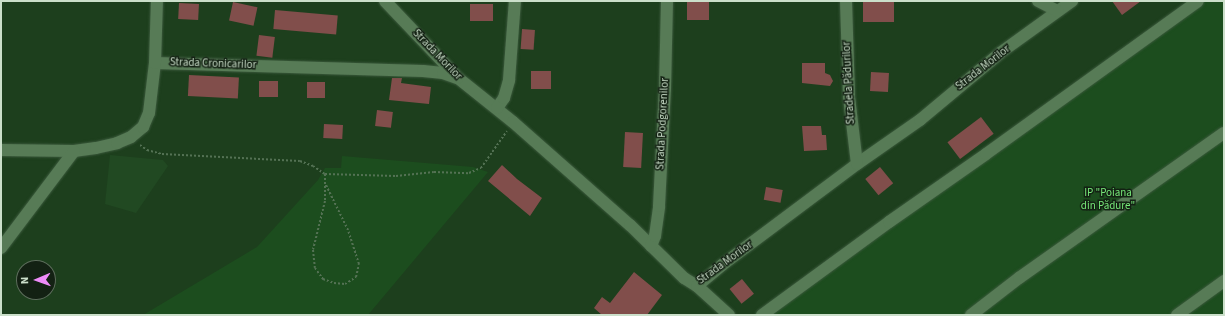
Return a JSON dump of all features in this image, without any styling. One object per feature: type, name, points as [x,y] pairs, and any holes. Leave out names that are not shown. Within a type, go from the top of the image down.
[{"type":"street","points":[[155,63],[157,1]]},
{"type":"street","name":"Strada Morilor","points":[[385,1],[458,78],[497,108],[651,246],[684,278],[697,286],[857,164],[920,120],[1000,53],[1072,1]]},
{"type":"street","points":[[497,108],[504,98],[509,80],[515,1]]},
{"type":"street","name":"Strada Podgorenilor","points":[[651,246],[655,236],[659,206],[665,89],[667,1]]},
{"type":"street","name":"Stradela Pădurilor","points":[[846,1],[848,97],[857,164]]},
{"type":"street","points":[[1038,1],[1058,11]]},
{"type":"street","points":[[762,315],[883,226],[1198,1]]},
{"type":"street","name":"Strada Cronicarilor","points":[[1,150],[74,151],[117,144],[132,137],[142,127],[149,113],[155,63],[423,71],[443,73],[458,78]]},
{"type":"street","points":[[971,315],[1019,278],[1224,133]]},
{"type":"street","points":[[1,248],[74,151]]},
{"type":"street","points":[[1177,315],[1224,281]]},
{"type":"street","points":[[697,286],[730,315]]},
{"type":"path","points":[[132,137],[147,150],[162,154],[300,161],[313,166],[325,174],[396,176],[434,172],[469,173],[481,168],[513,122]]},
{"type":"path","points":[[325,174],[325,183],[325,201],[313,250],[315,268],[323,279],[334,283],[345,284],[356,277],[359,264],[348,230],[325,183]]},
{"type":"shaded area","points":[[110,155],[163,160],[168,166],[136,213],[105,204]]},
{"type":"green space","name":"IP \"Poiana din Pădure\"","points":[[1190,1],[1224,1],[1224,315],[753,315]]},
{"type":"green space","points":[[342,156],[473,167],[488,172],[368,315],[143,315],[257,247],[318,180],[325,168],[341,168]]},
{"type":"building","points":[[687,1],[709,1],[709,20],[687,20]]},
{"type":"building","points":[[863,1],[894,1],[894,22],[863,22]]},
{"type":"building","points":[[1112,1],[1141,1],[1122,15]]},
{"type":"building","points":[[233,2],[257,7],[254,26],[229,21]]},
{"type":"building","points":[[179,3],[199,4],[198,20],[178,19]]},
{"type":"building","points":[[470,4],[493,4],[493,21],[470,21]]},
{"type":"building","points":[[275,10],[338,15],[336,34],[273,29]]},
{"type":"building","points":[[522,29],[535,30],[534,50],[521,49]]},
{"type":"building","points":[[259,35],[275,37],[272,58],[256,56]]},
{"type":"building","points":[[802,63],[825,63],[825,73],[830,75],[833,81],[830,86],[802,83]]},
{"type":"building","points":[[531,71],[551,71],[551,89],[531,89]]},
{"type":"building","points":[[871,72],[889,73],[888,92],[870,91]]},
{"type":"building","points":[[189,75],[239,78],[238,99],[188,96]]},
{"type":"building","points":[[392,78],[402,78],[401,83],[431,87],[429,104],[389,100]]},
{"type":"building","points":[[259,81],[278,81],[278,97],[259,97]]},
{"type":"building","points":[[307,82],[325,82],[325,98],[307,98]]},
{"type":"building","points":[[377,110],[393,112],[391,128],[375,126]]},
{"type":"building","points":[[981,117],[994,134],[960,159],[947,142]]},
{"type":"building","points":[[324,124],[343,125],[342,139],[323,138]]},
{"type":"building","points":[[802,126],[821,126],[822,135],[826,135],[827,150],[804,151]]},
{"type":"building","points":[[625,132],[643,133],[641,168],[623,167]]},
{"type":"building","points":[[502,165],[517,179],[542,198],[530,216],[488,181]]},
{"type":"building","points":[[880,167],[893,183],[878,195],[865,179]]},
{"type":"building","points":[[766,187],[783,190],[780,203],[764,200]]},
{"type":"building","points":[[634,272],[662,295],[647,315],[602,315],[594,308],[602,297],[610,303]]},
{"type":"building","points":[[742,279],[754,294],[742,304],[730,289]]}]
